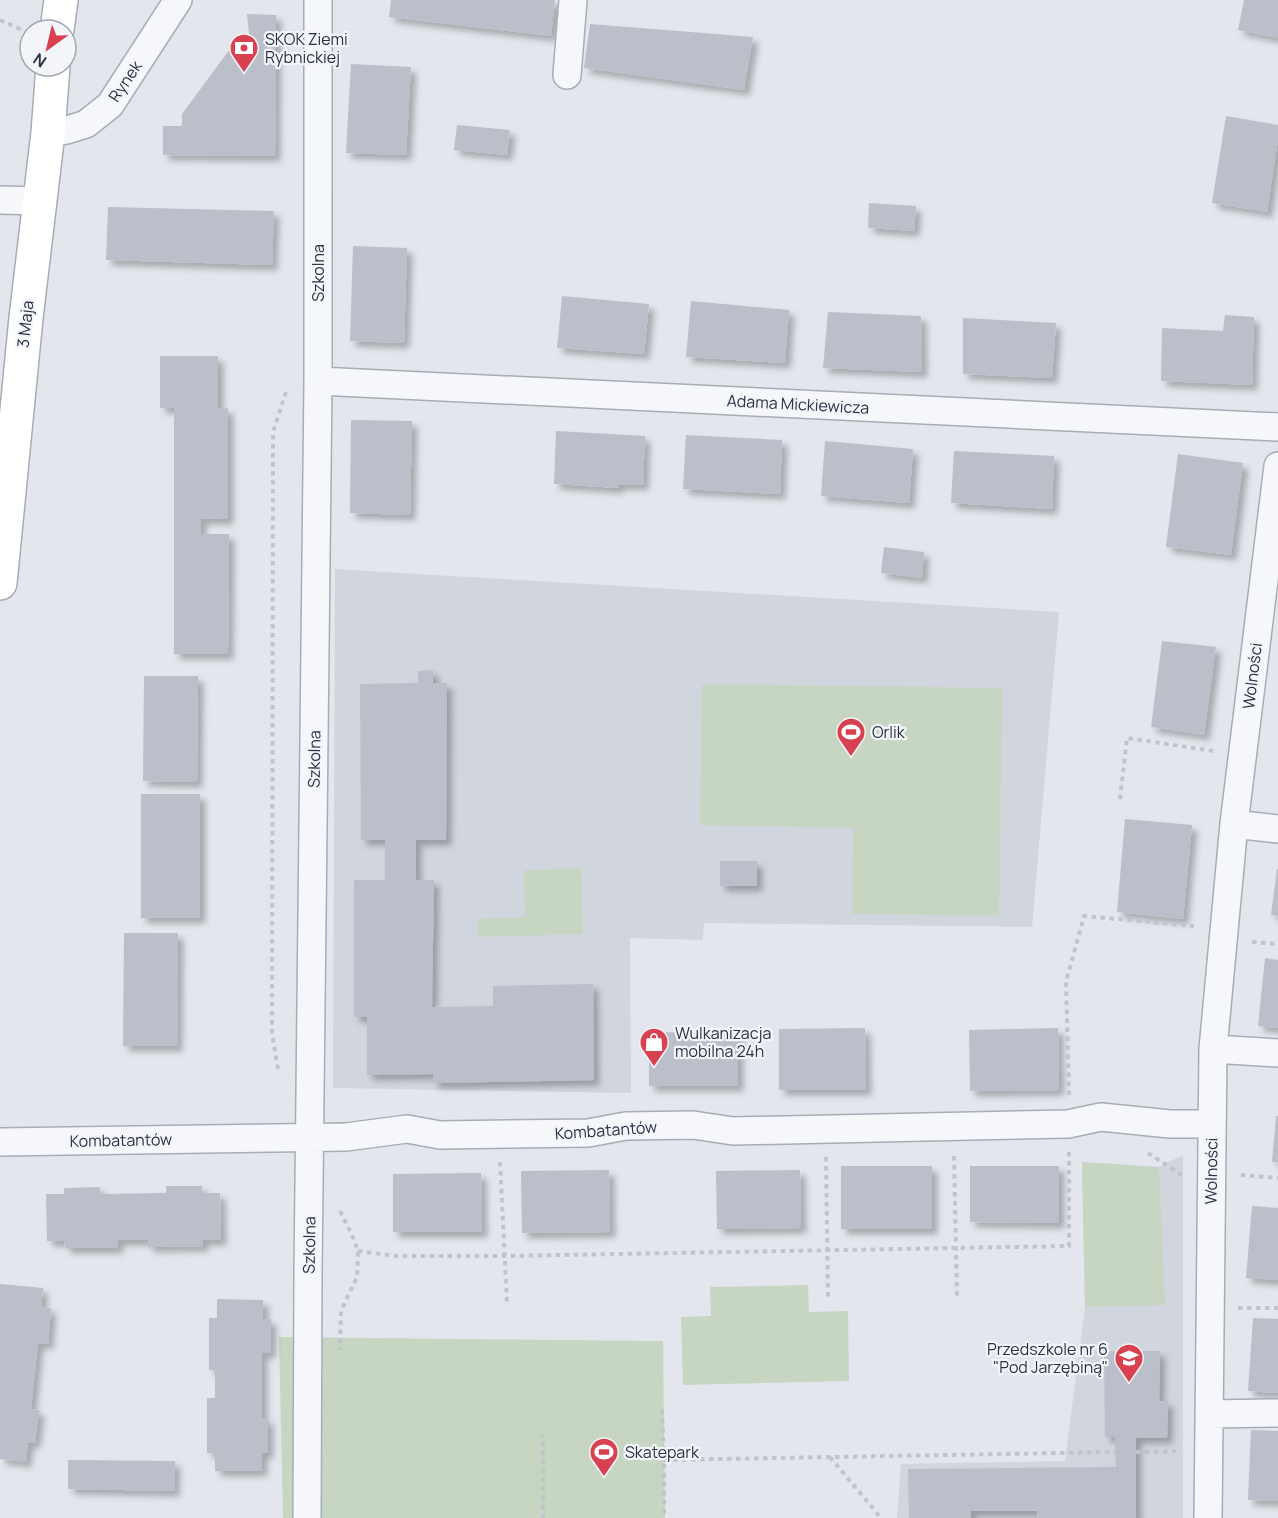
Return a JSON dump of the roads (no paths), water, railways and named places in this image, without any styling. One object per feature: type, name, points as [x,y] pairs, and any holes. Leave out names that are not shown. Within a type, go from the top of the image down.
[{"type":"main road","points":[[59,18],[61,0]]},
{"type":"main road","name":"3 Maja","points":[[0,583],[52,78]]},
{"type":"street","name":"Rynek","points":[[48,133],[86,124],[110,105],[178,0]]},
{"type":"street","name":"Szkolna","points":[[307,1518],[318,381],[318,0]]},
{"type":"street","points":[[567,75],[573,0]]},
{"type":"street","points":[[0,201],[39,201]]},
{"type":"street","name":"Adama Mickiewicza","points":[[318,381],[1278,427]]},
{"type":"street","name":"Wolności","points":[[1208,1518],[1209,1414],[1200,1176],[1211,1124],[1213,1049],[1234,824],[1270,601],[1278,466]]},
{"type":"street","points":[[1234,824],[1278,829]]},
{"type":"street","points":[[1213,1049],[1278,1053]]},
{"type":"street","name":"Kombatantów","points":[[0,1142],[310,1137],[370,1135],[407,1129],[440,1135],[588,1133],[626,1126],[693,1125],[732,1131],[1068,1124],[1101,1117],[1170,1124],[1211,1124]]},
{"type":"street","points":[[1209,1414],[1278,1413]]},
{"type":"place","name":"SKOK Ziemi Rybnickiej","points":[[244,74]]},
{"type":"place","name":"Orlik","points":[[851,758]]},
{"type":"place","name":"Wulkanizacja mobilna 24h","points":[[654,1068]]},
{"type":"place","name":"Przedszkole nr 6 \"Pod Jarzębiną\"","points":[[1129,1384]]},
{"type":"place","name":"Skatepark","points":[[604,1478]]}]
